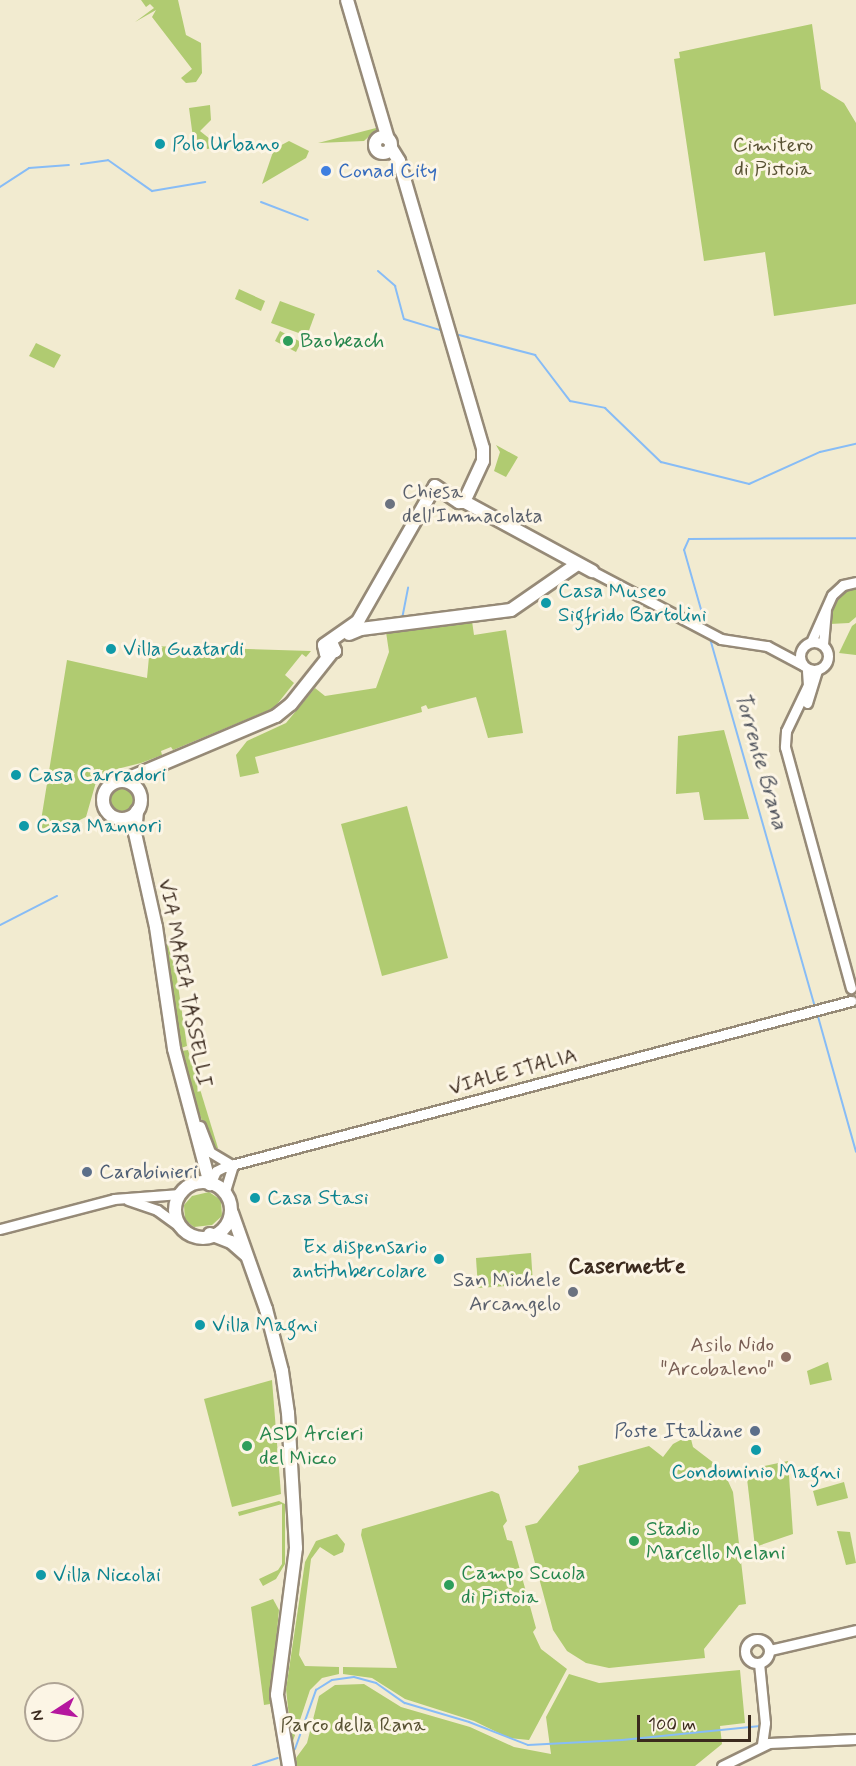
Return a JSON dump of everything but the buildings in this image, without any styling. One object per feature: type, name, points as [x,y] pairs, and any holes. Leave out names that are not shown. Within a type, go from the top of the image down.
[{"type":"main road","points":[[347,0],[386,141],[398,159],[399,169],[481,440],[462,496]]},
{"type":"main road","points":[[143,772],[138,790],[141,801],[137,811],[123,819],[108,813],[103,801],[109,786],[279,714],[329,651],[358,621],[435,486],[462,496],[592,571]]},
{"type":"main road","points":[[547,546],[576,566],[592,571]]},
{"type":"main road","points":[[329,651],[357,630],[511,610],[576,566]]},
{"type":"main road","points":[[122,781],[138,790]]},
{"type":"main road","name":"VIA MARIA TASSELLI","points":[[137,811],[135,833],[156,927],[174,1049],[210,1184]]},
{"type":"main road","name":"VIA MARIA TASSELLI","points":[[123,819],[135,833]]},
{"type":"main road","name":"VIA MARIA TASSELLI","points":[[186,1190],[200,1170],[197,1139]]},
{"type":"main road","points":[[249,1258],[231,1242],[210,1234],[188,1235],[178,1226],[175,1208],[186,1190],[210,1184],[225,1191],[249,1258],[282,1371],[289,1422],[296,1548],[277,1695],[289,1766]]},
{"type":"main road","points":[[210,1234],[226,1225],[232,1213]]},
{"type":"street","points":[[592,571],[721,639],[777,651],[807,666]]},
{"type":"street","points":[[854,996],[840,938],[787,755],[790,737],[815,686],[807,666],[811,642],[828,602],[838,588],[856,582]]},
{"type":"street","points":[[807,666],[827,655],[823,644],[828,602]]},
{"type":"street","points":[[811,642],[823,644]]},
{"type":"street","name":"VIALE ITALIA","points":[[233,1164],[854,996]]},
{"type":"street","points":[[187,1101],[195,1110],[210,1152],[233,1164]]},
{"type":"street","points":[[210,1184],[216,1172],[233,1164]]},
{"type":"street","points":[[225,1191],[233,1164]]},
{"type":"street","points":[[0,1229],[123,1198],[186,1190]]},
{"type":"street","points":[[123,1198],[157,1210],[178,1226]]},
{"type":"street","points":[[770,1650],[856,1630]]},
{"type":"street","points":[[760,1639],[770,1650],[768,1658],[759,1663],[747,1659],[747,1644],[760,1639]]},
{"type":"street","points":[[759,1663],[765,1723],[762,1745]]},
{"type":"street","points":[[765,1723],[774,1742]]},
{"type":"street","points":[[722,1766],[762,1745],[774,1742],[856,1739]]},
{"type":"green space","points":[[141,0],[178,0],[186,35],[201,43],[202,73],[196,82],[186,83],[181,78],[192,69],[152,17],[156,10],[135,22],[154,8],[150,4],[146,7]]},
{"type":"green space","name":"Cimitero di Pistoia","points":[[812,24],[821,89],[844,103],[856,123],[856,304],[774,316],[765,252],[704,261],[674,59],[680,58],[679,52]]},
{"type":"green space","points":[[210,105],[211,120],[200,131],[220,147],[207,149],[206,143],[194,145],[189,108]]},
{"type":"green space","points":[[376,128],[364,141],[318,143]]},
{"type":"green space","points":[[289,141],[309,151],[306,158],[262,184],[274,149]]},
{"type":"green space","points":[[239,289],[265,301],[261,311],[235,299]]},
{"type":"green space","points":[[280,301],[315,314],[307,336],[271,323]]},
{"type":"green space","name":"Baobeach","points":[[280,331],[301,342],[296,352],[275,341]]},
{"type":"green space","points":[[36,343],[61,355],[54,368],[29,356]]},
{"type":"green space","points":[[496,445],[518,457],[506,477],[494,471],[500,452]]},
{"type":"green space","points":[[845,589],[856,589],[856,617],[849,623],[830,624],[836,598]]},
{"type":"green space","points":[[472,621],[474,635],[506,630],[523,733],[488,738],[476,697],[428,709],[426,705],[421,707],[422,712],[255,757],[259,773],[240,777],[236,755],[247,741],[286,723],[315,688],[325,696],[376,688],[389,652],[386,632]]},
{"type":"green space","points":[[856,623],[856,655],[839,653],[852,626]]},
{"type":"green space","points":[[150,646],[311,651],[306,657],[302,654],[285,675],[294,683],[274,708],[173,750],[171,747],[161,751],[162,755],[141,763],[105,772],[96,782],[86,817],[59,830],[54,831],[52,827],[39,833],[67,660],[147,678]]},
{"type":"green space","points":[[724,730],[749,819],[704,820],[699,792],[676,794],[678,736]]},
{"type":"green space","points":[[122,789],[130,792],[133,800],[130,808],[122,811],[114,808],[111,800],[114,792]]},
{"type":"green space","points":[[407,806],[448,958],[382,976],[341,824]]},
{"type":"green space","points":[[163,929],[176,972],[187,1046],[181,1048]]},
{"type":"green space","points":[[188,1050],[218,1148],[213,1150],[190,1088],[181,1051]]},
{"type":"green space","points":[[209,1192],[221,1200],[222,1216],[212,1225],[194,1227],[185,1220],[184,1205],[192,1196]]},
{"type":"green space","points":[[531,1253],[533,1284],[478,1288],[476,1258]]},
{"type":"green space","points":[[828,1362],[832,1380],[810,1385],[807,1371]]},
{"type":"green space","name":"ASD Arcieri del Micco","points":[[272,1380],[281,1494],[232,1507],[204,1399]]},
{"type":"green space","name":"Stadio Marcello Melani","points":[[690,1435],[693,1447],[723,1470],[733,1492],[746,1604],[739,1605],[704,1649],[705,1658],[609,1668],[586,1663],[567,1651],[553,1630],[525,1526],[537,1523],[579,1471],[578,1466],[649,1446],[663,1457],[673,1444]]},
{"type":"green space","points":[[788,1461],[793,1534],[755,1547],[746,1470]]},
{"type":"green space","points":[[844,1482],[848,1498],[817,1506],[813,1491]]},
{"type":"green space","name":"Campo Scuola di Pistoia","points":[[492,1491],[499,1494],[507,1521],[503,1526],[507,1540],[512,1541],[536,1628],[533,1632],[541,1649],[567,1669],[529,1740],[509,1738],[474,1721],[405,1699],[372,1678],[343,1674],[343,1667],[397,1668],[361,1535],[362,1529]]},
{"type":"green space","points":[[279,1501],[285,1504],[285,1564],[276,1579],[263,1586],[259,1579],[278,1570],[282,1564],[282,1504],[239,1516],[238,1512]]},
{"type":"green space","points":[[837,1531],[850,1532],[856,1563],[846,1565]]},
{"type":"green space","points":[[337,1534],[345,1544],[343,1552],[334,1556],[320,1547],[311,1559],[299,1655],[305,1666],[339,1667],[339,1674],[322,1678],[310,1690],[292,1744],[286,1689],[305,1562],[316,1541]]},
{"type":"green space","points":[[273,1599],[279,1610],[270,1704],[264,1705],[251,1607]]},
{"type":"green space","name":"Parco della Rana","points":[[740,1670],[745,1723],[720,1726],[722,1744],[695,1766],[297,1766],[296,1758],[307,1743],[319,1696],[335,1685],[364,1684],[401,1707],[470,1727],[514,1747],[551,1754],[546,1717],[569,1674],[599,1683]]},
{"type":"waterway","points":[[81,164],[108,160],[152,191],[205,182]]},
{"type":"waterway","points":[[0,187],[29,168],[69,165]]},
{"type":"waterway","points":[[261,202],[308,220]]},
{"type":"waterway","points":[[378,271],[395,286],[404,319],[440,330]]},
{"type":"waterway","points":[[459,335],[535,355],[570,401],[605,408],[661,462],[749,484],[820,452],[856,444]]},
{"type":"waterway","name":"Torrente Brana","points":[[706,627],[684,550],[689,539],[856,538]]},
{"type":"waterway","points":[[402,619],[408,588]]},
{"type":"waterway","name":"Torrente Brana","points":[[709,635],[815,1008]]},
{"type":"waterway","points":[[0,925],[57,896]]},
{"type":"waterway","name":"Torrente Brana","points":[[817,1013],[856,1152]]},
{"type":"waterway","name":"Torrente Brana","points":[[295,1749],[316,1690],[332,1680],[354,1677],[376,1683],[405,1703],[469,1722],[528,1745],[622,1740],[760,1726]]},
{"type":"waterway","name":"Torrente Brana","points":[[253,1766],[278,1758]]},
{"type":"place","name":"Polo Urbano","points":[[160,144]]},
{"type":"place","name":"Conad City","points":[[326,171]]},
{"type":"place","name":"Baobeach","points":[[288,341]]},
{"type":"place","name":"Chiesa dell'Immacolata","points":[[390,504]]},
{"type":"place","name":"Casa Museo Sigfrido Bartolini","points":[[546,603]]},
{"type":"place","name":"Villa Guatardi","points":[[111,649]]},
{"type":"place","name":"Casa Carradori","points":[[16,775]]},
{"type":"place","name":"Casa Mannori","points":[[24,826]]},
{"type":"place","name":"Carabinieri","points":[[87,1172]]},
{"type":"place","name":"Casa Stasi","points":[[255,1198]]},
{"type":"place","name":"Ex dispensario antitubercolare","points":[[439,1259]]},
{"type":"place","name":"San Michele Arcangelo","points":[[573,1292]]},
{"type":"place","name":"Villa Magni","points":[[200,1325]]},
{"type":"place","name":"Asilo Nido \"Arcobaleno\"","points":[[786,1357]]},
{"type":"place","name":"Poste Italiane","points":[[755,1431]]},
{"type":"place","name":"ASD Arcieri del Micco","points":[[247,1446]]},
{"type":"place","name":"Condominio Magni","points":[[756,1450]]},
{"type":"place","name":"Stadio Marcello Melani","points":[[634,1541]]},
{"type":"place","name":"Villa Niccolai","points":[[41,1575]]},
{"type":"place","name":"Campo Scuola di Pistoia","points":[[449,1585]]},
{"type":"district","name":"Casermette","points":[[627,1268]]}]
